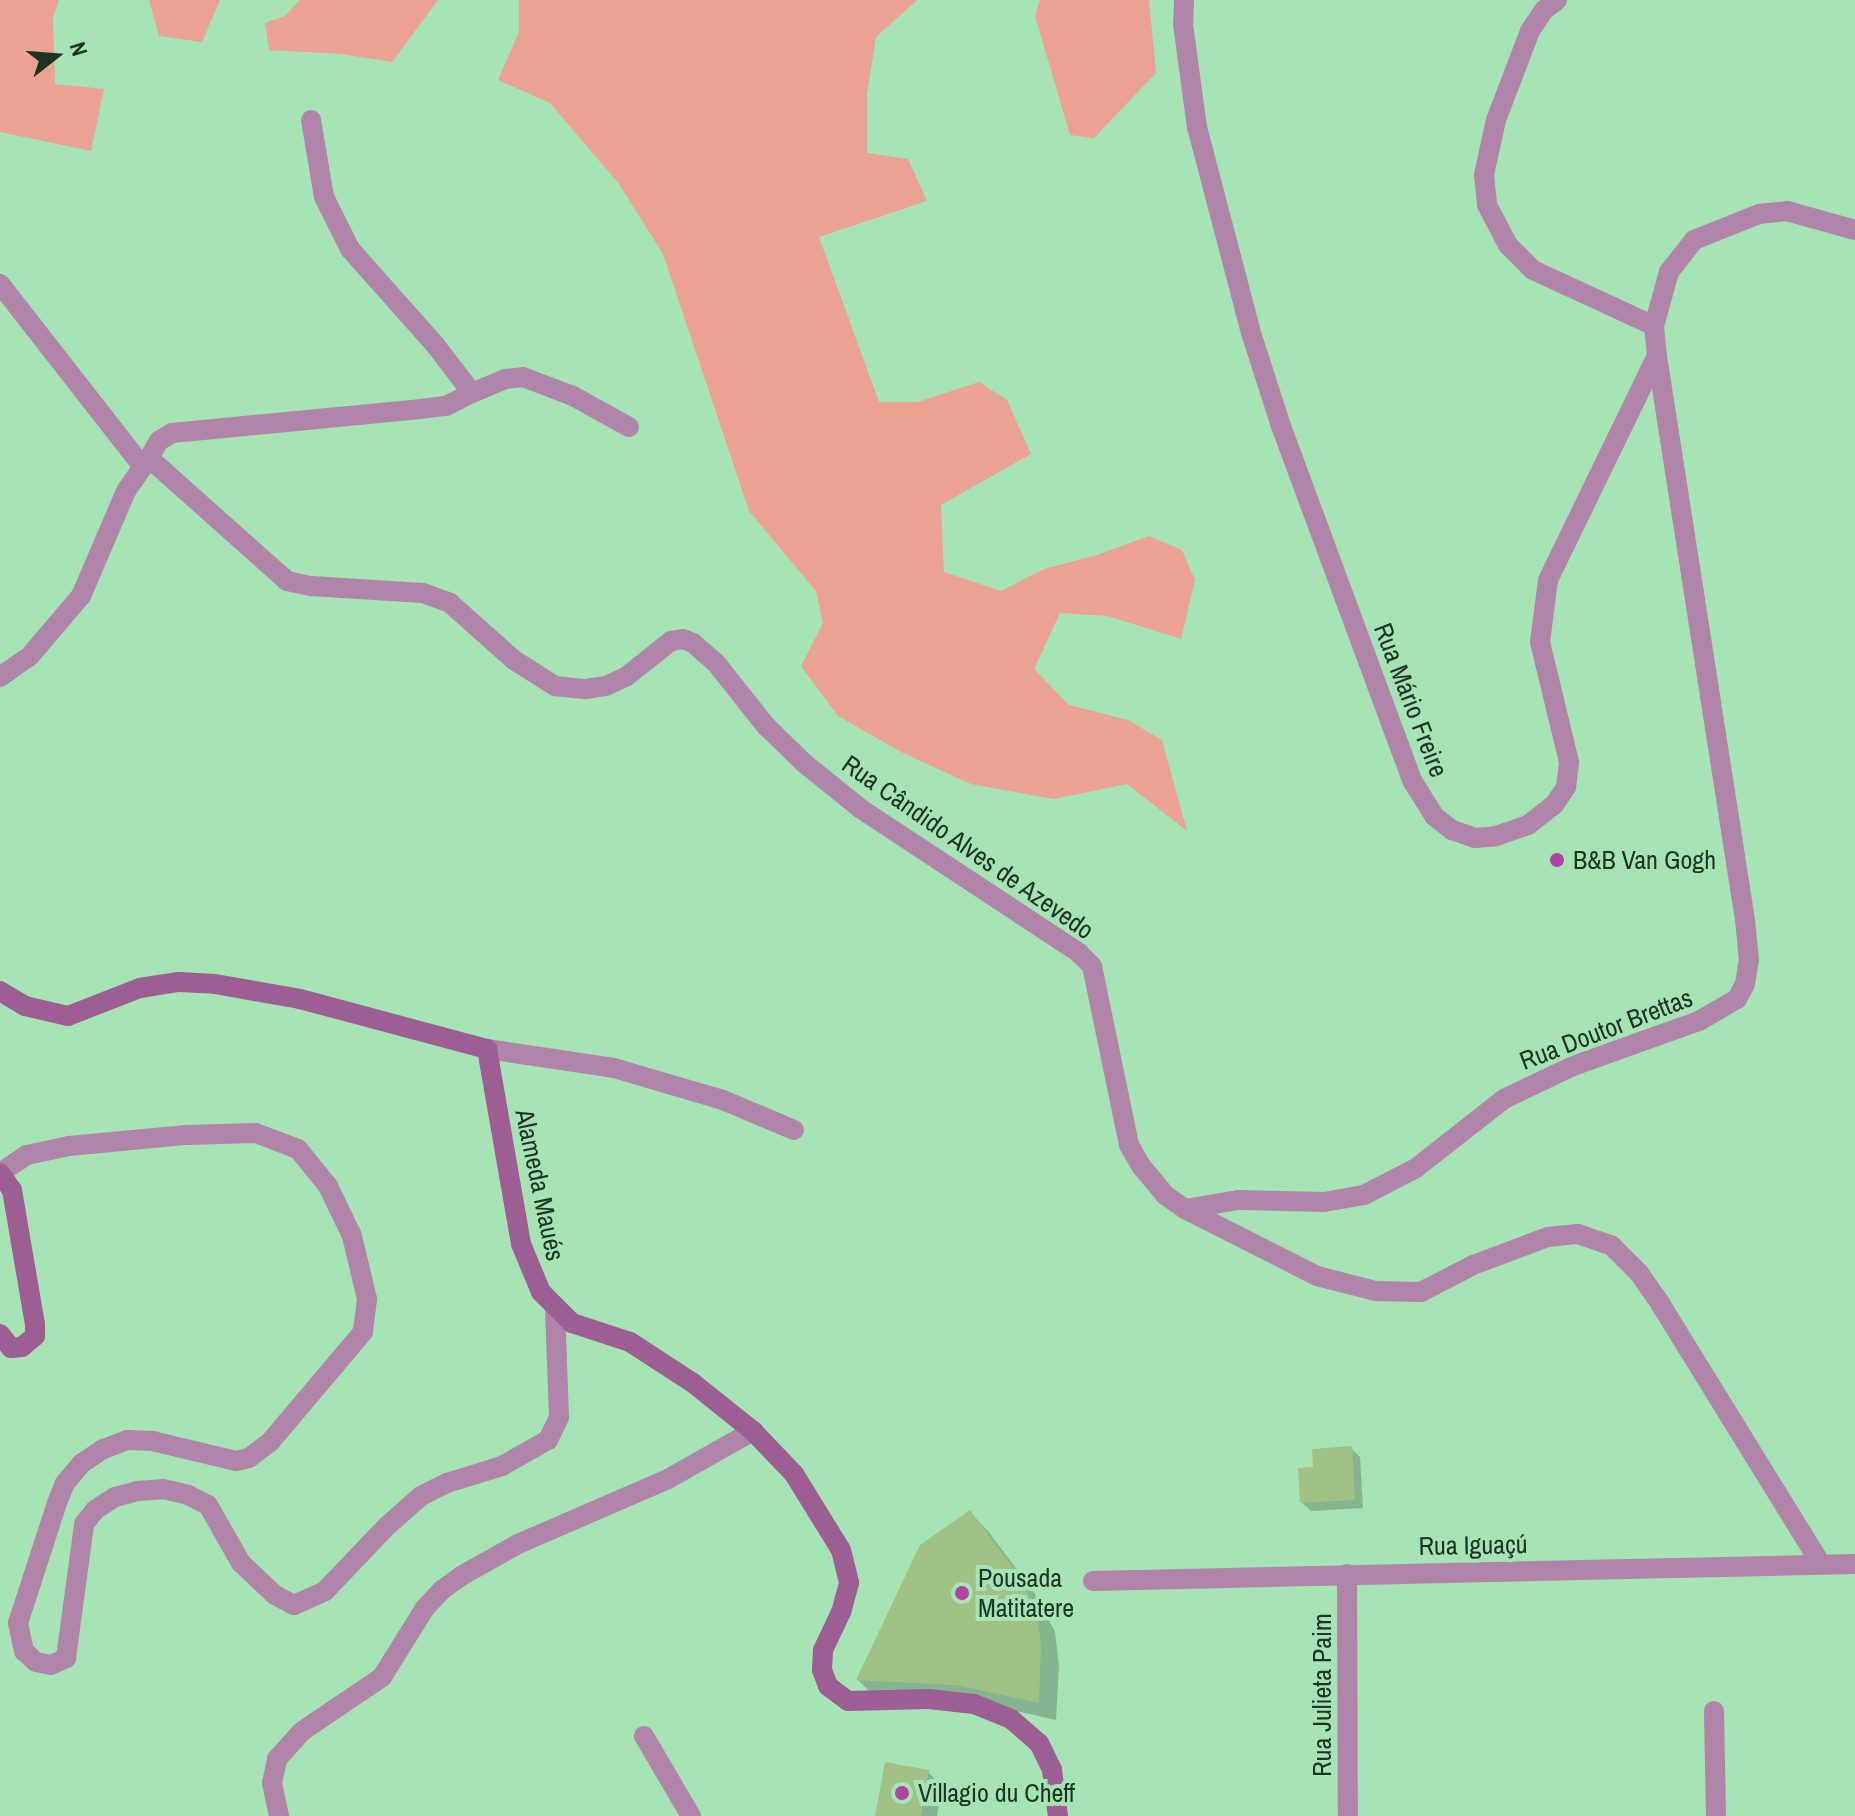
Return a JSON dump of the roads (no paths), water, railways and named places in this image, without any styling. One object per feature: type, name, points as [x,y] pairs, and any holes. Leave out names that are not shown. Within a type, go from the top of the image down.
[{"type":"street","name":"Rua Mário Freire","points":[[1184,0],[1183,24],[1197,127],[1251,333],[1281,426],[1413,782],[1434,816],[1452,830],[1475,838],[1511,832],[1542,816],[1566,787],[1567,748],[1540,642],[1548,580],[1657,356]]},
{"type":"street","points":[[1557,0],[1544,10],[1530,31],[1496,120],[1484,175],[1487,205],[1508,245],[1533,270],[1654,326]]},
{"type":"street","points":[[311,120],[324,197],[350,249],[457,370],[472,393]]},
{"type":"street","points":[[1657,356],[1654,326],[1669,272],[1694,240],[1724,225],[1759,214],[1787,211],[1855,230]]},
{"type":"street","name":"Rua Cândido Alves de Azevedo","points":[[0,284],[146,462],[287,581],[311,586],[423,593],[450,603],[523,667],[555,686],[586,689],[606,686],[627,676],[671,641],[683,639],[693,643],[716,663],[766,726],[804,763],[861,809],[1079,953],[1092,966],[1129,1145],[1153,1182],[1185,1209]]},
{"type":"street","name":"Rua Doutor Brettas","points":[[1185,1209],[1238,1200],[1324,1202],[1364,1195],[1416,1168],[1483,1114],[1537,1082],[1699,1021],[1737,999],[1745,984],[1749,960],[1745,920],[1657,356]]},
{"type":"street","points":[[0,677],[29,657],[81,596],[126,491],[159,441],[172,433],[446,406],[505,379],[523,377],[573,396],[629,427]]},
{"type":"street","points":[[0,991],[25,1006],[68,1016],[140,988],[179,982],[215,984],[300,999],[487,1049],[614,1068],[723,1100],[794,1130]]},
{"type":"street","name":"Alameda Maués","points":[[487,1049],[521,1244],[541,1292],[555,1309],[585,1329],[630,1342],[693,1383],[753,1431],[794,1474],[841,1550],[849,1583],[841,1612],[823,1650],[822,1670],[828,1686],[848,1701],[944,1700],[974,1704],[1011,1719],[1039,1743],[1059,1799],[1058,1816]]},
{"type":"street","points":[[2,1338],[11,1348],[30,1342],[35,1324],[12,1190],[0,1173],[27,1155],[69,1146],[155,1137],[256,1133],[298,1149],[328,1186],[352,1236],[367,1299],[363,1332],[270,1442],[249,1458],[236,1461],[153,1441],[127,1440],[103,1449],[82,1463],[65,1483],[57,1503],[18,1623],[24,1651],[36,1662],[51,1665],[66,1658],[84,1524],[95,1510],[115,1497],[163,1489],[188,1495],[208,1505],[241,1563],[275,1595],[294,1605],[325,1591],[386,1527],[421,1496],[447,1483],[502,1466],[548,1440],[559,1417],[555,1309]]},
{"type":"street","points":[[1185,1209],[1317,1276],[1376,1291],[1421,1292],[1485,1260],[1548,1237],[1578,1234],[1612,1246],[1639,1273],[1661,1305],[1821,1564]]},
{"type":"street","points":[[279,1816],[272,1783],[277,1759],[301,1732],[382,1677],[425,1608],[442,1590],[518,1544],[668,1479],[753,1431]]},
{"type":"street","name":"Rua Iguaçú","points":[[1093,1581],[1855,1564]]},
{"type":"street","name":"Rua Julieta Paim","points":[[1347,1574],[1348,1816]]},
{"type":"street","points":[[1714,1711],[1716,1816]]},
{"type":"street","points":[[644,1736],[691,1816]]},
{"type":"place","name":"B&B Van Gogh","points":[[1557,860]]},
{"type":"place","name":"Pousada Matitatere","points":[[962,1593]]},
{"type":"place","name":"Villagio du Cheff","points":[[902,1793]]}]
